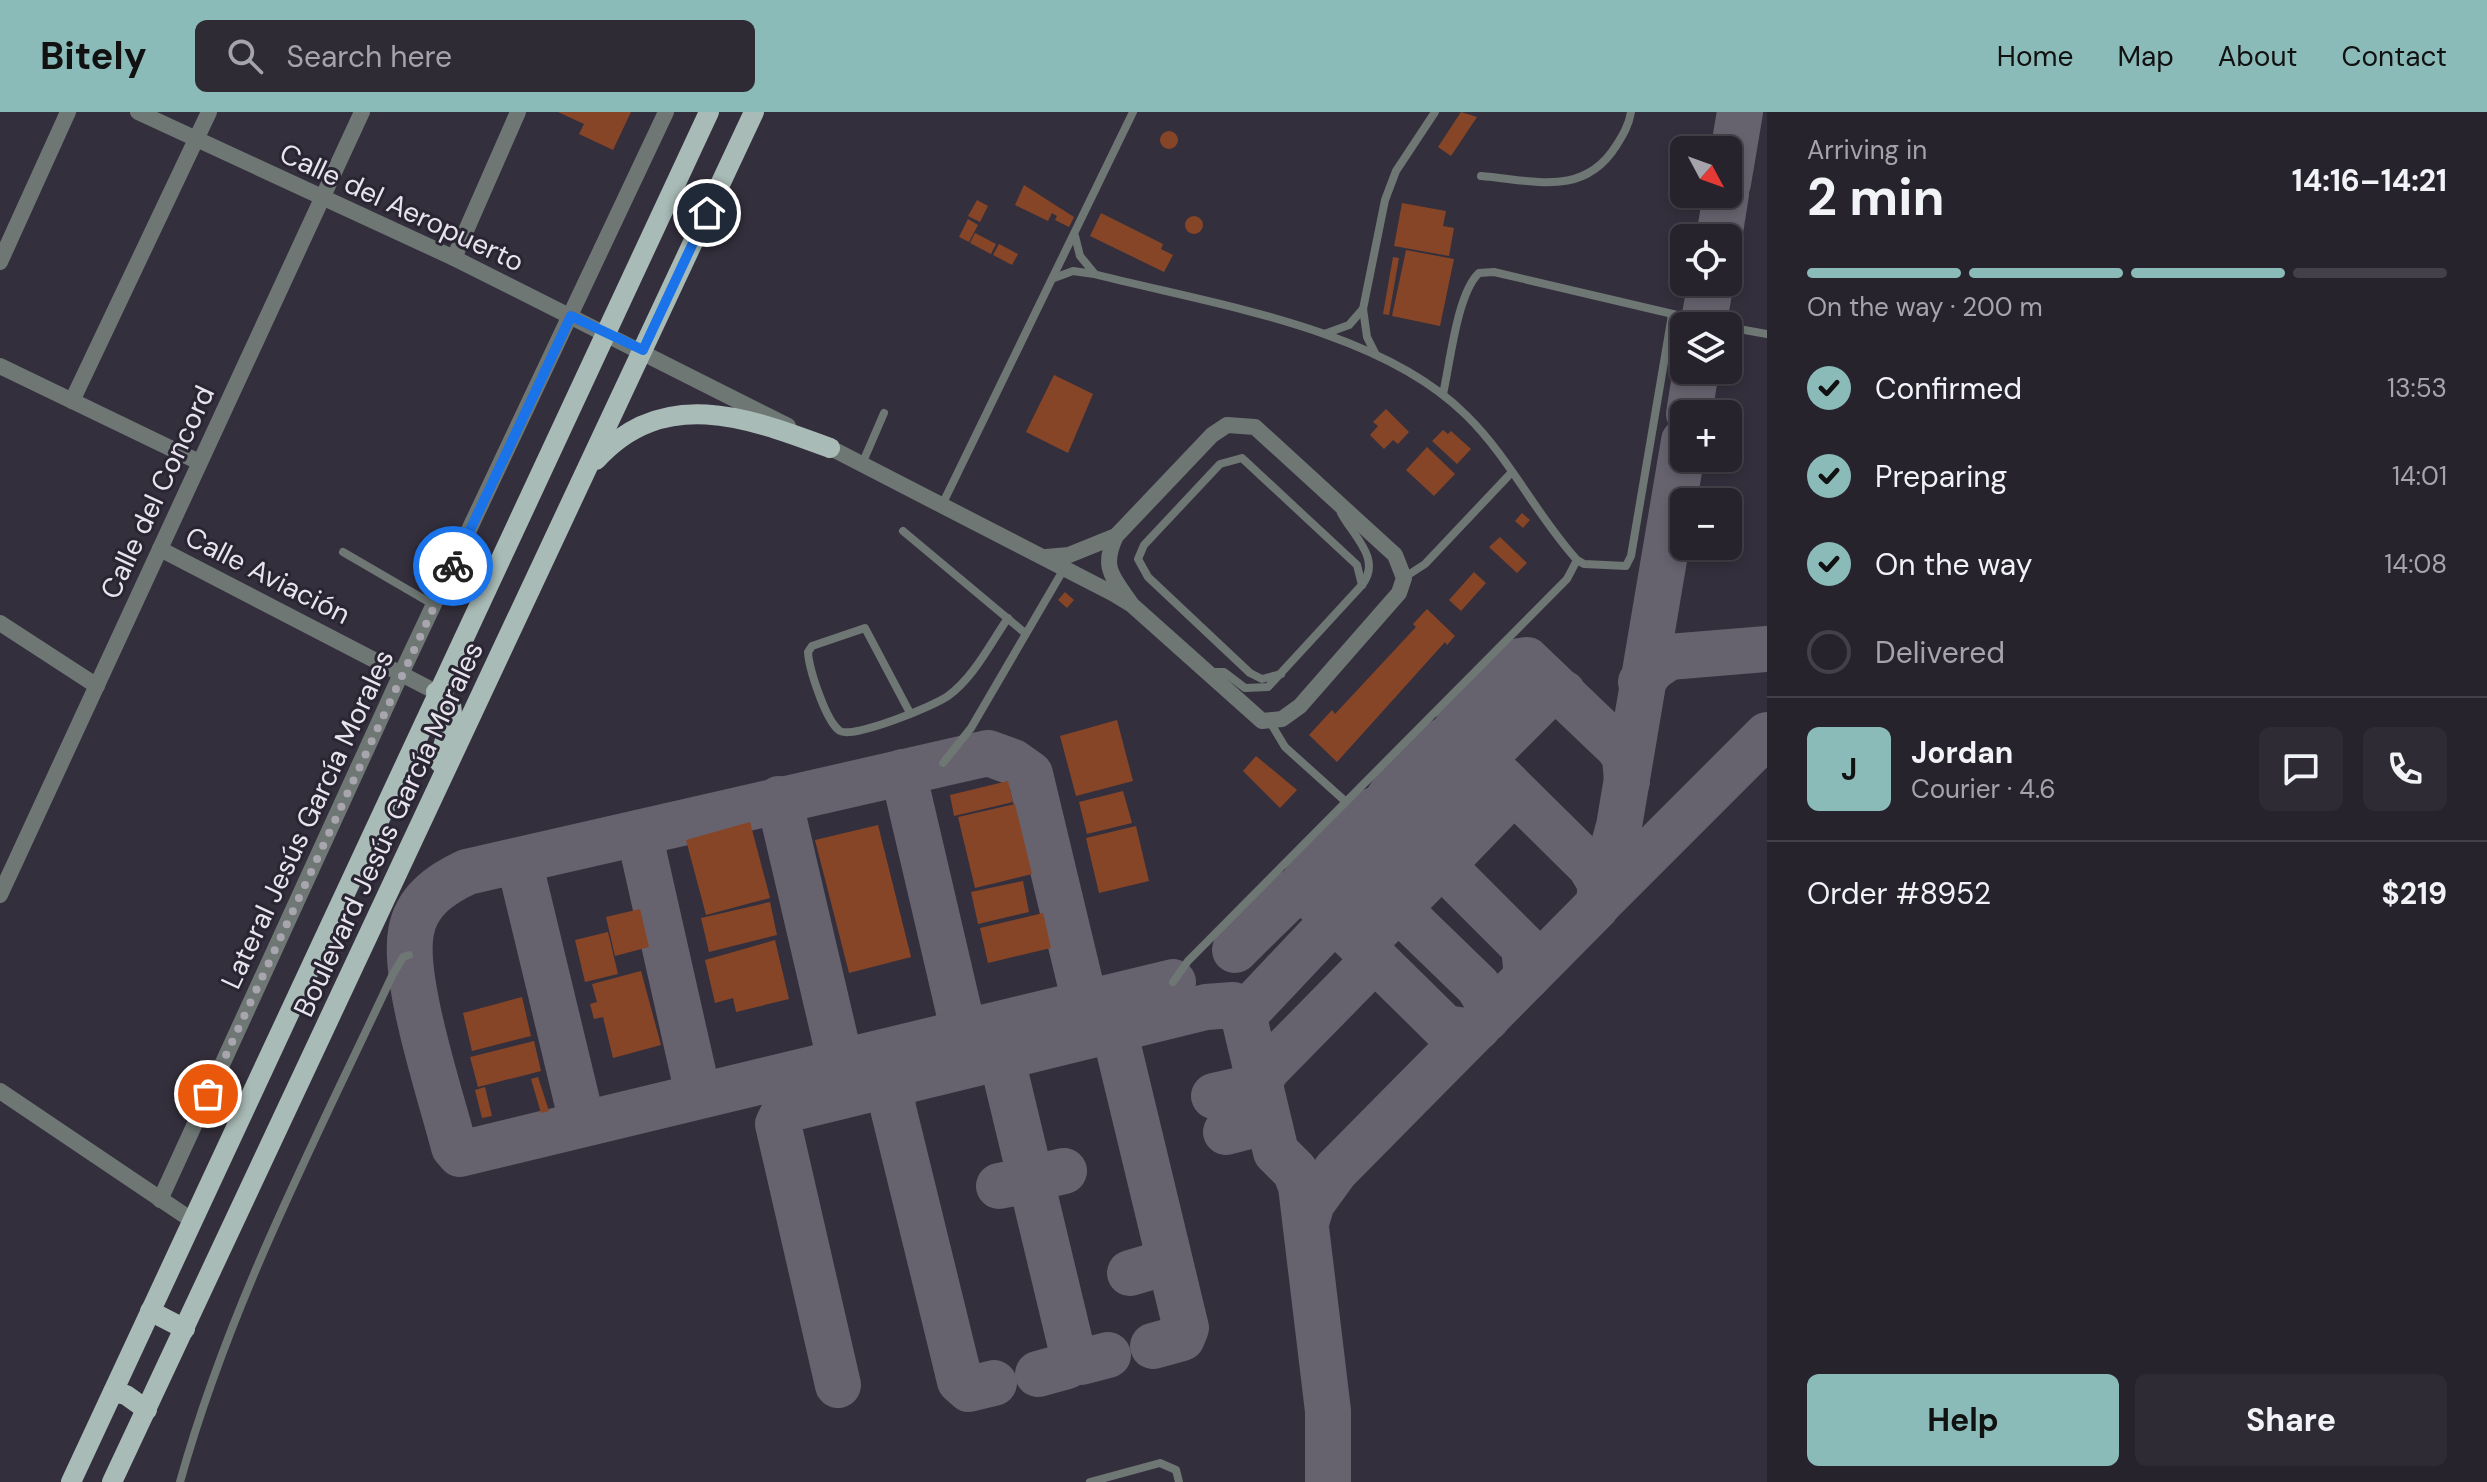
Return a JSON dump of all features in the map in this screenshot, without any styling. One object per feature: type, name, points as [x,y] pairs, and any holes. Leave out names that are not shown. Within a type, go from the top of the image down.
[{"type":"main road","name":"Boulevard Jesús García Morales","points":[[71,1482],[436,692],[709,112]]},
{"type":"main road","name":"Boulevard Jesús García Morales","points":[[112,1482],[754,112]]},
{"type":"main road","points":[[575,490],[592,465],[616,441],[654,421],[683,414],[732,416],[762,423],[830,448]]},
{"type":"main road","points":[[432,797],[452,713],[451,704],[436,692]]},
{"type":"main road","points":[[150,1311],[185,1329]]},
{"type":"main road","points":[[113,1392],[126,1395],[147,1410]]},
{"type":"street","points":[[0,262],[68,112]]},
{"type":"street","name":"Calle del Aeropuerto","points":[[138,112],[454,258],[643,350],[1044,557],[1067,562]]},
{"type":"street","points":[[72,401],[209,112]]},
{"type":"street","name":"Calle del Concord","points":[[0,895],[362,112]]},
{"type":"street","points":[[454,258],[518,112]]},
{"type":"street","name":"Lateral Jesús García Morales","points":[[160,1200],[401,674],[666,112]]},
{"type":"street","points":[[0,366],[199,462]]},
{"type":"street","points":[[1116,536],[1067,562],[1132,605],[1254,717],[1270,722],[1282,719],[1300,706],[1393,601],[1404,578],[1395,555],[1255,427],[1227,425],[1212,435],[1116,536],[1108,552],[1108,567],[1132,605]]},
{"type":"street","name":"Calle Aviación","points":[[160,549],[436,692]]},
{"type":"street","points":[[0,623],[97,686]]},
{"type":"street","points":[[0,1091],[193,1221]]},
{"type":"lane","points":[[942,505],[1133,112]]},
{"type":"lane","points":[[1376,354],[1367,337],[1363,309],[1390,184],[1435,112]]},
{"type":"lane","points":[[1481,176],[1561,183],[1582,179],[1599,169],[1609,156],[1622,136],[1631,112]]},
{"type":"lane","points":[[1075,236],[1080,256],[1094,274]]},
{"type":"lane","points":[[1054,278],[1073,271],[1094,274],[1326,334],[1376,354],[1443,394],[1472,421],[1577,560],[1616,567],[1629,562],[1670,326]]},
{"type":"lane","points":[[1443,394],[1467,290],[1479,273],[1494,272],[1670,315]]},
{"type":"lane","points":[[1326,334],[1349,325],[1363,309]]},
{"type":"lane","points":[[1742,329],[1767,334]]},
{"type":"lane","points":[[862,464],[884,413]]},
{"type":"lane","points":[[1281,674],[1262,679],[1250,673],[1159,588],[1139,565],[1144,545],[1220,464],[1226,459],[1242,458],[1357,565],[1362,585]]},
{"type":"lane","points":[[1404,578],[1425,564],[1512,472]]},
{"type":"lane","points":[[1205,672],[1224,672],[1245,688],[1268,687],[1362,585],[1371,572],[1371,562],[1331,496]]},
{"type":"lane","points":[[903,531],[1025,633]]},
{"type":"lane","points":[[343,552],[434,605]]},
{"type":"lane","points":[[1173,982],[1188,961],[1567,579],[1577,560]]},
{"type":"lane","points":[[943,763],[971,728],[1067,562]]},
{"type":"lane","points":[[910,713],[865,628],[812,646],[808,652],[823,703],[839,731],[851,734],[910,713],[946,697],[958,687],[1008,618]]},
{"type":"lane","points":[[1270,722],[1285,747],[1345,801]]},
{"type":"lane","points":[[180,1482],[200,1413],[241,1299],[392,976],[403,957],[409,955]]},
{"type":"lane","points":[[1090,1482],[1160,1463],[1176,1470],[1179,1482]]},
{"type":"building","points":[[558,112],[631,112],[613,150],[579,134],[584,124]]},
{"type":"building","points":[[1461,112],[1477,117],[1451,156],[1438,147]]},
{"type":"building","points":[[1169,131],[1178,140],[1169,149],[1160,140]]},
{"type":"building","points":[[1024,185],[1074,217],[1069,227],[1055,220],[1057,216],[1052,213],[1048,221],[1015,205]]},
{"type":"building","points":[[977,200],[988,206],[980,222],[968,216]]},
{"type":"building","points":[[1402,203],[1446,211],[1443,226],[1454,228],[1449,256],[1394,246]]},
{"type":"building","points":[[1101,213],[1163,244],[1161,249],[1173,255],[1164,272],[1090,236]]},
{"type":"building","points":[[1194,216],[1203,225],[1194,234],[1185,225]]},
{"type":"building","points":[[968,219],[978,225],[969,242],[959,237]]},
{"type":"building","points":[[975,233],[996,244],[991,254],[970,243]]},
{"type":"building","points":[[999,244],[1018,254],[1012,265],[993,255]]},
{"type":"building","points":[[1406,250],[1454,259],[1440,326],[1392,316]]},
{"type":"building","points":[[1393,257],[1399,258],[1389,315],[1383,314]]},
{"type":"building","points":[[1054,375],[1093,394],[1068,453],[1026,432]]},
{"type":"building","points":[[1386,409],[1409,432],[1398,444],[1393,440],[1384,449],[1370,435],[1378,426],[1373,422]]},
{"type":"building","points":[[1443,430],[1448,434],[1451,431],[1471,449],[1457,464],[1432,441]]},
{"type":"building","points":[[1427,447],[1455,474],[1434,496],[1406,470]]},
{"type":"building","points":[[1522,513],[1530,520],[1523,528],[1515,521]]},
{"type":"building","points":[[1500,537],[1527,563],[1517,573],[1489,547]]},
{"type":"building","points":[[1474,572],[1486,583],[1461,611],[1449,600]]},
{"type":"building","points":[[1065,592],[1074,600],[1067,608],[1058,600]]},
{"type":"building","points":[[1427,609],[1455,636],[1447,645],[1445,642],[1337,762],[1309,735],[1332,710],[1335,714],[1416,627],[1413,624]]},
{"type":"building","points":[[1117,720],[1133,781],[1076,796],[1060,736]]},
{"type":"building","points":[[1256,756],[1297,790],[1280,808],[1243,771]]},
{"type":"building","points":[[1008,781],[1013,802],[954,816],[950,795]]},
{"type":"building","points":[[1123,791],[1132,823],[1087,834],[1079,802]]},
{"type":"building","points":[[1015,804],[1032,874],[975,888],[958,817]]},
{"type":"building","points":[[750,822],[770,898],[706,915],[686,840]]},
{"type":"building","points":[[878,825],[911,957],[849,973],[815,840]]},
{"type":"building","points":[[1136,826],[1149,881],[1099,893],[1086,838]]},
{"type":"building","points":[[1023,881],[1029,912],[978,924],[971,892]]},
{"type":"building","points":[[770,902],[777,935],[709,952],[701,918]]},
{"type":"building","points":[[640,909],[649,947],[615,956],[606,917]]},
{"type":"building","points":[[1043,913],[1051,948],[988,963],[980,928]]},
{"type":"building","points":[[608,932],[618,974],[585,982],[575,940]]},
{"type":"building","points":[[775,940],[789,999],[736,1012],[733,998],[715,1003],[705,960]]},
{"type":"building","points":[[641,971],[661,1045],[613,1058],[603,1017],[594,1019],[590,1004],[597,1002],[592,984]]},
{"type":"building","points":[[522,997],[531,1036],[472,1051],[463,1013]]},
{"type":"building","points":[[534,1041],[541,1071],[478,1087],[470,1057]]},
{"type":"building","points":[[538,1077],[549,1111],[541,1113],[531,1079]]},
{"type":"building","points":[[485,1087],[492,1116],[482,1118],[475,1090]]},
{"type":"taxiway","points":[[1736,136],[1740,112]]},
{"type":"taxiway","points":[[1721,224],[1724,208]]},
{"type":"taxiway","points":[[1706,312],[1708,296]]},
{"type":"taxiway","points":[[1691,400],[1694,384]]},
{"type":"taxiway","points":[[1306,1223],[1312,1203],[1336,1170],[1597,906],[1619,826],[1679,472]]},
{"type":"taxiway","points":[[1641,682],[1654,667],[1669,657],[1767,649]]},
{"type":"taxiway","points":[[1457,734],[1458,725],[1520,661],[1527,660],[1618,747],[1625,757],[1627,781]]},
{"type":"taxiway","points":[[1487,764],[1489,753],[1547,695],[1554,690],[1563,693]]},
{"type":"taxiway","points":[[1235,950],[1296,890],[1302,888],[1306,879],[1374,810],[1384,807],[1416,765],[1457,734]]},
{"type":"taxiway","points":[[1600,902],[1767,735]]},
{"type":"taxiway","points":[[1085,1003],[1030,774],[1013,762],[988,753],[467,872],[431,895],[418,911],[411,932],[412,979],[417,1008],[454,1147],[460,1154],[1173,982]]},
{"type":"taxiway","points":[[1336,921],[1336,911],[1406,839],[1417,840],[1416,831],[1420,824],[1478,765],[1489,765]]},
{"type":"taxiway","points":[[903,772],[964,1033]]},
{"type":"taxiway","points":[[1499,776],[1590,866],[1599,881],[1601,896]]},
{"type":"taxiway","points":[[1366,950],[1367,940],[1433,873],[1441,868],[1447,870],[1451,856],[1508,797],[1520,797]]},
{"type":"taxiway","points":[[779,799],[840,1060]]},
{"type":"taxiway","points":[[639,833],[698,1094]]},
{"type":"taxiway","points":[[1426,849],[1524,947],[1527,977]]},
{"type":"taxiway","points":[[519,861],[582,1122]]},
{"type":"taxiway","points":[[1314,899],[1445,1028],[1466,1031],[1478,1027]]},
{"type":"taxiway","points":[[1414,924],[1478,986],[1489,1004],[1487,1018]]},
{"type":"taxiway","points":[[1243,1016],[1328,926],[1339,925]]},
{"type":"taxiway","points":[[1254,1087],[1268,1068],[1371,963],[1377,961]]},
{"type":"taxiway","points":[[838,1385],[778,1124],[785,1110],[1206,1007],[1233,1005],[1244,1018],[1276,1152],[1295,1171],[1301,1186],[1328,1411],[1328,1482]]},
{"type":"taxiway","points":[[1098,1032],[1109,1034],[1118,1046],[1186,1328],[1182,1338],[1153,1346]]},
{"type":"taxiway","points":[[988,1059],[999,1063],[1005,1072],[1074,1359],[1081,1362],[1108,1355]]},
{"type":"taxiway","points":[[904,1079],[892,1091],[893,1108],[960,1381],[969,1389],[994,1383]]},
{"type":"taxiway","points":[[1214,1096],[1254,1087],[1261,1091]]},
{"type":"taxiway","points":[[1226,1132],[1261,1123],[1270,1128]]},
{"type":"taxiway","points":[[999,1186],[1024,1181],[1032,1186],[1038,1177],[1064,1171]]},
{"type":"taxiway","points":[[1130,1273],[1164,1263]]},
{"type":"taxiway","points":[[1038,1374],[1067,1366],[1074,1359]]},
{"type":"way so far","points":[[208,1094],[453,566]]},
{"type":"route","points":[[453,566],[571,316],[643,350],[707,213]]}]
